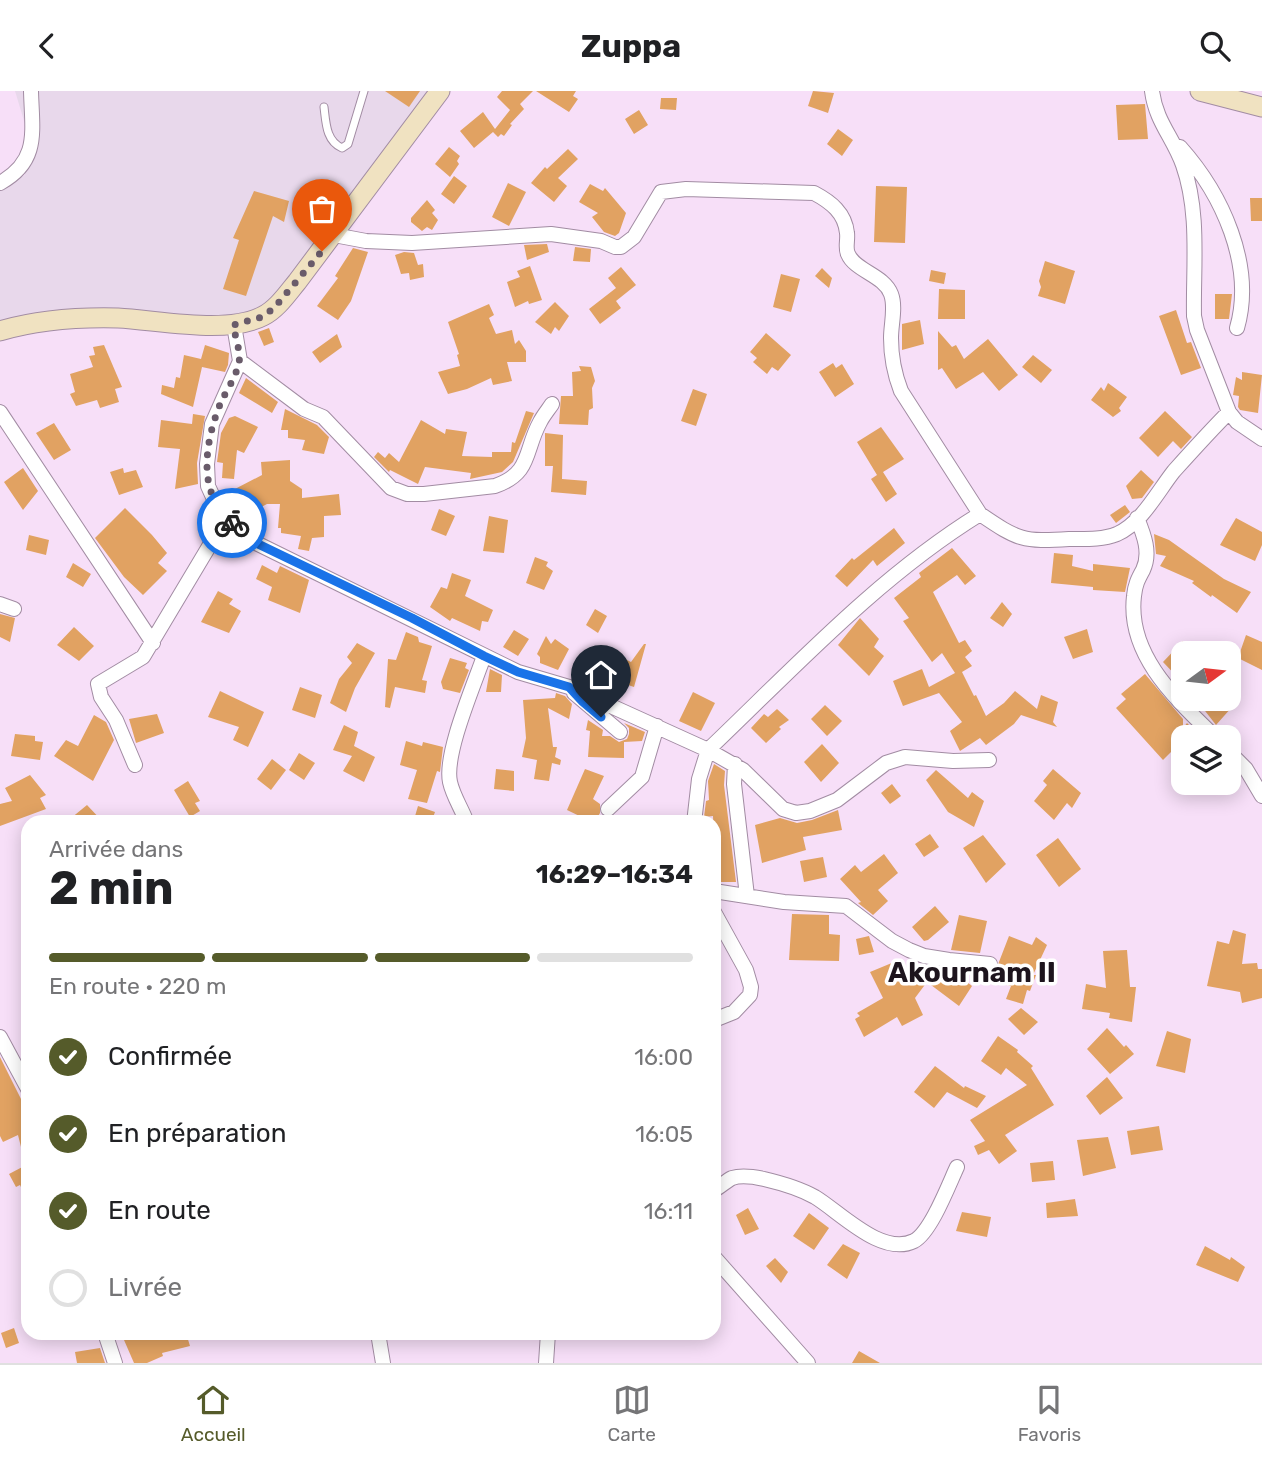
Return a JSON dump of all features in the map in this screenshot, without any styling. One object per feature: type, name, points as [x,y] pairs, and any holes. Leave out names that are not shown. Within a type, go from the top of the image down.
[{"type":"street","points":[[0,183],[24,165],[32,140],[31,91]]},
{"type":"street","points":[[1152,91],[1155,113],[1183,165],[1194,224],[1197,330],[1228,412],[1237,422],[1262,439]]},
{"type":"street","points":[[1200,91],[1262,107]]},
{"type":"street","points":[[0,331],[25,323],[48,321],[118,318],[233,325],[262,317],[274,308],[334,235],[436,92]]},
{"type":"street","points":[[1167,133],[1195,164],[1234,240],[1244,299],[1237,328]]},
{"type":"street","points":[[334,235],[366,241],[412,243],[551,234],[601,241],[621,247],[634,237],[661,193],[686,189],[814,194],[827,200],[844,215],[848,233],[848,254],[852,260],[884,283],[891,293],[894,371],[901,391],[980,514],[1009,533],[1030,541],[1105,537],[1125,529],[1228,412]]},
{"type":"street","points":[[233,325],[240,361],[212,424],[208,486],[226,518],[256,543],[518,672],[569,687],[708,750],[735,764],[783,809],[796,813],[810,811],[837,800],[886,763],[905,757],[953,761],[989,760]]},
{"type":"street","points":[[240,361],[304,409],[323,417],[391,488],[407,494],[495,486],[508,481],[525,466],[540,423],[552,404]]},
{"type":"street","points":[[0,412],[153,643]]},
{"type":"street","points":[[695,815],[699,779],[708,750],[885,583],[980,514]]},
{"type":"street","points":[[135,765],[116,720],[101,697],[98,684],[143,657],[226,518]]},
{"type":"street","points":[[1137,518],[1145,537],[1147,559],[1136,581],[1133,599],[1141,644],[1153,670],[1176,700],[1202,725]]},
{"type":"street","points":[[464,815],[450,783],[450,770],[455,743],[484,656]]},
{"type":"street","points":[[569,687],[620,732]]},
{"type":"street","points":[[608,809],[642,777],[657,726]]},
{"type":"street","points":[[735,764],[734,784],[747,896]]},
{"type":"street","points":[[1241,764],[1262,796]]},
{"type":"street","points":[[721,892],[846,907],[891,941],[908,950],[949,960],[990,964]]},
{"type":"street","points":[[721,925],[746,970],[751,987],[750,995],[734,1012],[721,1017]]},
{"type":"street","points":[[0,1037],[21,1076]]},
{"type":"street","points":[[721,1185],[733,1177],[756,1177],[782,1183],[813,1196],[865,1233],[886,1243],[906,1243],[915,1241],[926,1230],[957,1167]]},
{"type":"street","points":[[721,1265],[808,1363]]},
{"type":"street","points":[[107,1340],[115,1363]]},
{"type":"street","points":[[379,1340],[383,1363]]},
{"type":"street","points":[[546,1363],[548,1340]]},
{"type":"lane","points":[[324,107],[328,134],[335,145],[342,148],[348,144],[364,91]]},
{"type":"shaded area","points":[[15,91],[439,91],[266,311],[242,319],[0,326],[0,186],[25,175],[25,165],[34,154]]},
{"type":"building","points":[[385,91],[420,91],[409,107]]},
{"type":"building","points":[[502,91],[533,91],[520,104],[524,109],[510,124],[512,125],[504,136],[501,134],[498,137],[493,132],[474,148],[460,131],[483,112],[495,129],[510,110],[497,97]]},
{"type":"building","points":[[536,91],[576,91],[573,96],[578,99],[569,112]]},
{"type":"building","points":[[813,91],[834,93],[828,113],[808,106]]},
{"type":"building","points":[[661,98],[677,98],[676,110],[660,109]]},
{"type":"building","points":[[1145,104],[1148,139],[1118,140],[1116,105]]},
{"type":"building","points":[[639,110],[648,125],[634,134],[625,119]]},
{"type":"building","points":[[838,129],[853,140],[842,156],[827,144]]},
{"type":"building","points":[[449,147],[460,156],[457,161],[459,164],[450,177],[435,164]]},
{"type":"building","points":[[568,149],[578,159],[558,178],[567,186],[554,202],[531,183],[545,167],[547,169]]},
{"type":"building","points":[[454,176],[467,186],[454,204],[441,194]]},
{"type":"building","points":[[508,183],[526,192],[509,226],[492,217]]},
{"type":"building","points":[[590,184],[603,191],[605,188],[626,213],[619,233],[615,236],[604,232],[592,217],[598,213],[579,202]]},
{"type":"building","points":[[876,186],[907,187],[905,243],[874,242]]},
{"type":"building","points":[[254,191],[289,201],[284,222],[273,216],[246,296],[223,289],[239,240],[233,238]]},
{"type":"building","points":[[1250,198],[1262,198],[1262,221],[1251,221]]},
{"type":"building","points":[[427,200],[435,210],[432,213],[438,220],[432,230],[427,227],[422,231],[411,222],[411,218]]},
{"type":"building","points":[[547,244],[549,252],[527,260],[524,245]]},
{"type":"building","points":[[575,247],[591,249],[590,262],[573,261]]},
{"type":"building","points":[[353,248],[368,252],[351,301],[338,320],[317,306],[338,278],[335,276]]},
{"type":"building","points":[[414,253],[418,265],[423,264],[424,277],[410,280],[409,273],[401,274],[395,255]]},
{"type":"building","points":[[1045,261],[1075,271],[1065,304],[1038,296]]},
{"type":"building","points":[[530,266],[542,300],[529,304],[528,301],[515,307],[507,282],[520,277],[517,271]]},
{"type":"building","points":[[621,267],[636,285],[616,301],[621,308],[600,324],[589,309],[616,288],[608,278]]},
{"type":"building","points":[[822,268],[832,278],[829,288],[815,276]]},
{"type":"building","points":[[931,270],[946,273],[944,284],[929,281]]},
{"type":"building","points":[[781,274],[800,279],[791,312],[773,307]]},
{"type":"building","points":[[939,289],[965,290],[965,319],[938,319]]},
{"type":"building","points":[[1215,294],[1232,294],[1229,319],[1215,319]]},
{"type":"building","points":[[555,302],[569,316],[559,331],[555,327],[551,334],[535,322]]},
{"type":"building","points":[[489,304],[494,315],[489,318],[496,334],[512,330],[515,344],[519,340],[526,351],[526,362],[507,362],[512,381],[493,385],[491,378],[448,394],[438,372],[460,366],[459,354],[448,322]]},
{"type":"building","points":[[1176,310],[1187,343],[1191,342],[1201,368],[1181,375],[1159,316]]},
{"type":"building","points":[[920,320],[924,344],[902,350],[902,324]]},
{"type":"building","points":[[269,328],[274,342],[264,346],[258,332]]},
{"type":"building","points":[[938,331],[952,347],[956,345],[964,359],[988,339],[1018,375],[999,391],[983,372],[956,389],[942,368],[938,370]]},
{"type":"building","points":[[766,333],[791,355],[778,371],[772,367],[767,374],[753,362],[757,358],[750,352]]},
{"type":"building","points":[[337,334],[342,347],[320,363],[312,352]]},
{"type":"building","points":[[104,345],[122,387],[115,389],[119,402],[100,408],[97,400],[76,406],[70,394],[75,392],[70,374],[93,367],[89,356],[95,355],[93,347]]},
{"type":"building","points":[[205,345],[229,353],[225,372],[202,367],[193,407],[161,394],[162,385],[174,388],[176,377],[180,378],[184,355],[201,359]]},
{"type":"building","points":[[1033,355],[1052,370],[1041,383],[1022,367]]},
{"type":"building","points":[[833,363],[836,368],[842,364],[854,384],[835,397],[819,372]]},
{"type":"building","points":[[579,366],[591,367],[595,381],[592,388],[593,408],[589,410],[588,425],[559,424],[561,396],[573,396],[572,372],[581,371]]},
{"type":"building","points":[[1242,372],[1262,375],[1258,413],[1240,410],[1239,396],[1233,395],[1236,377],[1242,380]]},
{"type":"building","points":[[246,378],[278,402],[272,413],[239,393]]},
{"type":"building","points":[[1108,383],[1127,397],[1119,408],[1121,411],[1113,417],[1091,400],[1101,387],[1104,391]]},
{"type":"building","points":[[693,389],[707,394],[696,426],[681,421]]},
{"type":"building","points":[[285,409],[317,425],[329,437],[324,454],[302,450],[305,440],[288,438],[288,430],[281,430]]},
{"type":"building","points":[[526,411],[534,413],[513,462],[502,472],[470,479],[471,473],[425,467],[418,484],[390,470],[389,472],[374,457],[378,452],[385,458],[389,453],[399,462],[421,420],[445,434],[446,429],[467,432],[462,456],[492,457],[492,452],[511,452],[512,442],[515,443]]},
{"type":"building","points":[[1165,411],[1192,437],[1181,449],[1173,441],[1158,457],[1139,438]]},
{"type":"building","points":[[193,414],[205,416],[197,463],[198,484],[175,489],[180,449],[158,447],[161,420],[192,424]]},
{"type":"building","points":[[235,416],[258,427],[244,453],[237,450],[234,479],[222,478],[223,463],[217,462],[221,433],[229,418]]},
{"type":"building","points":[[54,423],[71,450],[54,460],[36,433]]},
{"type":"building","points":[[881,427],[904,459],[883,472],[897,494],[886,502],[871,479],[877,475],[857,442]]},
{"type":"building","points":[[545,433],[563,435],[562,479],[587,481],[586,495],[551,492],[553,466],[545,466]]},
{"type":"building","points":[[290,460],[290,481],[302,489],[302,498],[339,494],[341,515],[324,516],[324,537],[312,538],[309,551],[298,549],[301,536],[281,533],[281,528],[278,528],[280,504],[267,504],[244,516],[233,490],[262,475],[261,462]]},
{"type":"building","points":[[23,468],[38,491],[23,510],[4,482]]},
{"type":"building","points":[[123,468],[124,473],[136,470],[143,487],[119,495],[110,472]]},
{"type":"building","points":[[1141,470],[1154,482],[1142,498],[1132,499],[1126,486]]},
{"type":"building","points":[[1125,505],[1130,512],[1116,523],[1110,515]]},
{"type":"building","points":[[125,508],[167,553],[158,563],[167,571],[143,595],[124,577],[95,538]]},
{"type":"building","points":[[439,509],[455,516],[446,536],[431,530]]},
{"type":"building","points":[[489,516],[508,520],[504,553],[483,551]]},
{"type":"building","points":[[1236,518],[1262,532],[1262,545],[1255,561],[1220,545]]},
{"type":"building","points":[[894,528],[905,543],[877,566],[873,560],[847,587],[835,576],[852,558],[854,560]]},
{"type":"building","points":[[1154,534],[1169,540],[1224,579],[1251,592],[1237,613],[1192,583],[1194,581],[1160,566],[1166,556],[1156,554]]},
{"type":"building","points":[[29,535],[49,540],[46,555],[26,550]]},
{"type":"building","points":[[952,548],[976,576],[965,585],[957,575],[933,592],[959,643],[965,640],[972,651],[965,657],[972,666],[962,672],[974,696],[976,695],[986,716],[1015,691],[1037,709],[1041,695],[1058,702],[1053,722],[1057,727],[1021,715],[1014,724],[986,745],[980,738],[960,751],[950,731],[962,722],[939,693],[903,706],[893,681],[922,669],[929,687],[955,673],[942,653],[932,662],[903,621],[909,618],[894,598],[921,577],[919,573]]},
{"type":"building","points":[[1054,553],[1073,555],[1072,566],[1093,571],[1093,564],[1130,568],[1125,592],[1051,583]]},
{"type":"building","points":[[535,557],[548,562],[546,566],[553,571],[544,590],[526,583]]},
{"type":"building","points":[[73,563],[91,574],[83,587],[66,577]]},
{"type":"building","points":[[262,565],[277,573],[280,566],[309,580],[300,613],[268,600],[272,587],[256,579]]},
{"type":"building","points":[[452,573],[471,580],[465,596],[493,610],[488,622],[482,621],[480,631],[452,618],[450,621],[430,607],[441,587],[447,589]]},
{"type":"building","points":[[218,591],[233,599],[229,604],[241,611],[229,633],[201,622]]},
{"type":"building","points":[[1002,602],[1012,614],[1003,627],[990,618]]},
{"type":"building","points":[[595,609],[607,616],[598,633],[586,625]]},
{"type":"building","points":[[0,614],[15,618],[10,642],[0,637]]},
{"type":"building","points":[[860,618],[879,639],[874,647],[884,656],[869,676],[838,645]]},
{"type":"building","points":[[74,627],[94,646],[79,661],[57,645]]},
{"type":"building","points":[[1087,629],[1093,652],[1073,659],[1064,637]]},
{"type":"building","points":[[514,630],[529,639],[518,656],[503,647]]},
{"type":"building","points":[[406,632],[418,637],[419,642],[432,646],[422,680],[427,681],[425,693],[395,687],[390,708],[385,707],[388,659],[396,660]]},
{"type":"building","points":[[1246,635],[1262,642],[1262,670],[1241,660]]},
{"type":"building","points":[[546,636],[551,644],[555,639],[569,649],[558,670],[540,663],[537,654]]},
{"type":"building","points":[[357,643],[375,653],[355,688],[346,712],[330,703],[339,679],[352,663],[347,657]]},
{"type":"building","points":[[644,644],[634,687],[625,684],[625,659],[631,662]]},
{"type":"building","points":[[1171,654],[1171,670],[1163,662]]},
{"type":"building","points":[[450,658],[467,663],[465,668],[469,670],[460,693],[443,689],[441,682]]},
{"type":"building","points":[[490,669],[502,675],[501,692],[486,692]]},
{"type":"building","points":[[1145,674],[1171,705],[1171,711],[1176,711],[1183,719],[1183,725],[1171,725],[1171,752],[1163,760],[1116,708],[1126,699],[1121,694]]},
{"type":"building","points":[[300,687],[322,695],[315,718],[292,710]]},
{"type":"building","points":[[220,691],[264,712],[248,747],[233,740],[239,727],[208,717]]},
{"type":"building","points":[[693,692],[715,703],[701,731],[679,721]]},
{"type":"building","points":[[556,693],[565,696],[572,704],[569,719],[548,708],[553,747],[557,747],[555,757],[561,760],[560,765],[552,763],[549,781],[534,779],[537,760],[522,757],[526,738],[523,700],[555,698]]},
{"type":"building","points":[[825,705],[842,721],[827,736],[811,719]]},
{"type":"building","points":[[777,709],[789,720],[779,727],[781,729],[766,743],[751,728],[764,714],[768,717]]},
{"type":"building","points":[[1205,711],[1228,711],[1216,725]]},
{"type":"building","points":[[157,714],[164,733],[136,743],[129,719]]},
{"type":"building","points":[[94,715],[106,722],[114,740],[93,781],[54,756],[66,740],[78,746]]},
{"type":"building","points":[[588,720],[603,730],[602,736],[610,736],[619,742],[627,739],[629,734],[629,728],[624,723],[645,732],[642,741],[624,742],[624,758],[588,757]]},
{"type":"building","points":[[344,725],[358,732],[354,746],[375,757],[364,782],[343,771],[352,756],[333,750]]},
{"type":"building","points":[[15,734],[35,736],[35,741],[43,742],[40,760],[11,756]]},
{"type":"building","points":[[406,741],[422,746],[423,742],[443,747],[440,772],[437,771],[427,803],[408,799],[417,770],[400,765]]},
{"type":"building","points":[[822,744],[839,763],[821,782],[804,762]]},
{"type":"building","points":[[299,753],[315,763],[304,780],[289,770]]},
{"type":"building","points":[[272,759],[286,770],[271,790],[257,779]]},
{"type":"building","points":[[714,764],[725,771],[724,785],[736,882],[721,882],[721,815],[704,815],[706,801],[709,800],[708,781]]},
{"type":"building","points":[[496,769],[514,771],[514,791],[494,789]]},
{"type":"building","points":[[585,769],[604,776],[593,799],[600,804],[599,815],[577,815],[567,810]]},
{"type":"building","points":[[1053,769],[1081,793],[1072,808],[1067,803],[1054,820],[1034,801],[1047,785],[1043,781]]},
{"type":"building","points":[[936,770],[968,798],[972,792],[984,801],[974,827],[948,812],[926,780]]},
{"type":"building","points":[[30,775],[46,795],[40,798],[46,809],[21,815],[21,818],[0,826],[0,804],[12,801],[5,788]]},
{"type":"building","points":[[188,781],[200,801],[195,803],[200,811],[189,815],[174,790]]},
{"type":"building","points":[[892,784],[901,796],[890,804],[881,793]]},
{"type":"building","points":[[87,805],[96,815],[75,815]]},
{"type":"building","points":[[418,806],[435,812],[434,815],[415,815]]},
{"type":"building","points":[[838,810],[842,830],[803,837],[806,850],[762,863],[755,825],[780,818],[797,823]]},
{"type":"building","points":[[930,834],[939,847],[924,857],[915,844]]},
{"type":"building","points":[[983,835],[1006,864],[986,883],[963,848]]},
{"type":"building","points":[[1058,838],[1081,869],[1059,887],[1036,855]]},
{"type":"building","points":[[884,854],[898,873],[878,890],[888,901],[873,915],[858,903],[861,902],[840,879],[855,865],[861,872]]},
{"type":"building","points":[[823,857],[827,877],[804,882],[800,861]]},
{"type":"building","points":[[935,906],[949,922],[924,941],[912,927]]},
{"type":"building","points":[[792,914],[829,915],[829,934],[840,935],[839,961],[789,960]]},
{"type":"building","points":[[959,915],[987,921],[980,953],[951,950]]},
{"type":"building","points":[[1233,930],[1246,934],[1242,964],[1257,963],[1258,969],[1262,969],[1262,998],[1242,1003],[1240,992],[1207,986],[1217,941],[1229,944]]},
{"type":"building","points":[[869,936],[874,952],[859,955],[856,939]]},
{"type":"building","points":[[1009,936],[1032,945],[1036,937],[1047,945],[1023,1004],[1006,999],[1011,986],[992,980]]},
{"type":"building","points":[[1127,950],[1130,987],[1136,987],[1132,1022],[1109,1018],[1110,1013],[1082,1009],[1086,984],[1106,988],[1103,951]]},
{"type":"building","points":[[899,960],[907,978],[923,966],[928,966],[943,980],[952,970],[972,986],[959,1006],[927,982],[915,998],[923,1015],[902,1026],[897,1017],[864,1037],[855,1019],[860,1016],[857,1013],[883,998],[870,972]]},
{"type":"building","points":[[1021,1008],[1038,1022],[1024,1035],[1008,1019]]},
{"type":"building","points":[[1107,1028],[1134,1054],[1110,1074],[1087,1049]]},
{"type":"building","points":[[1167,1031],[1191,1039],[1185,1073],[1156,1066]]},
{"type":"building","points":[[998,1036],[1018,1050],[1033,1066],[1031,1068],[1054,1105],[1005,1135],[1017,1151],[999,1164],[989,1150],[978,1155],[974,1146],[985,1141],[970,1120],[1027,1085],[1006,1068],[1001,1075],[981,1061]]},
{"type":"building","points":[[0,1057],[21,1099],[21,1147],[18,1135],[3,1142],[0,1136]]},
{"type":"building","points":[[935,1066],[964,1088],[965,1086],[986,1096],[977,1108],[947,1092],[934,1108],[914,1092]]},
{"type":"building","points":[[1107,1077],[1123,1098],[1100,1115],[1086,1096]]},
{"type":"building","points":[[1159,1126],[1163,1150],[1131,1155],[1127,1131]]},
{"type":"building","points":[[1108,1137],[1116,1168],[1083,1176],[1077,1140]]},
{"type":"building","points":[[1053,1161],[1055,1180],[1032,1182],[1030,1163]]},
{"type":"building","points":[[21,1168],[21,1187],[16,1187],[9,1174]]},
{"type":"building","points":[[1075,1199],[1078,1216],[1047,1218],[1046,1203]]},
{"type":"building","points":[[748,1208],[759,1229],[745,1235],[736,1215]]},
{"type":"building","points":[[962,1212],[991,1217],[987,1237],[956,1231]]},
{"type":"building","points":[[809,1213],[829,1228],[814,1250],[793,1236]]},
{"type":"building","points":[[843,1244],[860,1253],[847,1279],[827,1265]]},
{"type":"building","points":[[1205,1246],[1230,1260],[1231,1257],[1245,1267],[1238,1282],[1196,1265]]},
{"type":"building","points":[[775,1258],[788,1272],[781,1283],[766,1266]]},
{"type":"building","points":[[14,1328],[19,1343],[6,1348],[1,1333]]},
{"type":"building","points":[[124,1340],[188,1340],[190,1346],[162,1353],[163,1356],[147,1363],[134,1363]]},
{"type":"building","points":[[100,1348],[105,1363],[77,1363],[75,1352]]},
{"type":"building","points":[[859,1351],[880,1363],[852,1363]]},
{"type":"way so far","points":[[232,523],[218,508],[208,486],[207,464],[212,424],[240,361],[233,325],[262,317],[274,308],[322,251]]},
{"type":"district","name":"Akournam II","points":[[972,972]]},
{"type":"route","points":[[232,523],[256,543],[484,656],[518,672],[569,687],[601,717]]}]
